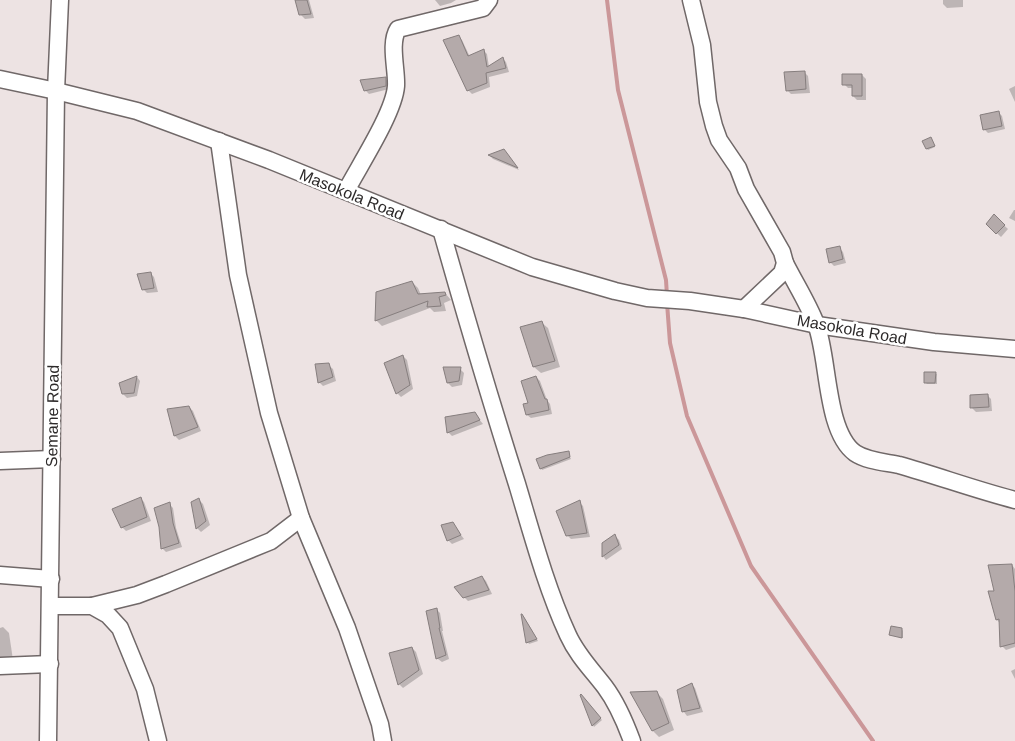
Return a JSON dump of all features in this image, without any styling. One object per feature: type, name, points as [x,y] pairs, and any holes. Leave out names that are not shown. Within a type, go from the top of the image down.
[{"type":"street","name":"Semane Road","points":[[48,741],[56,91],[60,0]]},
{"type":"street","points":[[346,191],[391,107],[396,88],[394,40],[398,29],[483,8],[489,0]]},
{"type":"street","points":[[691,0],[702,45],[708,102],[714,126],[720,140],[738,168],[746,189],[782,252],[785,263],[817,325],[832,410],[842,436],[854,452],[865,458],[1015,500]]},
{"type":"street","name":"Masokola Road","points":[[0,80],[56,91],[137,111],[346,191],[532,267],[615,291],[648,298],[690,301],[744,309],[817,325],[934,342],[1015,349]]},
{"type":"street","points":[[219,141],[238,275],[269,413],[301,518],[347,628],[380,724],[383,741]]},
{"type":"street","points":[[441,229],[480,365],[557,608],[568,636],[623,717],[632,741]]},
{"type":"street","points":[[744,309],[782,273],[785,263]]},
{"type":"street","points":[[0,461],[52,459]]},
{"type":"street","points":[[51,606],[92,606],[137,595],[271,541],[301,518]]},
{"type":"street","points":[[0,575],[51,579]]},
{"type":"street","points":[[92,606],[108,615],[120,628],[145,689],[158,741]]},
{"type":"street","points":[[0,666],[50,664]]},
{"type":"building","points":[[295,0],[307,0],[311,14],[299,15]]},
{"type":"building","points":[[459,35],[468,56],[484,49],[487,67],[503,57],[506,68],[486,73],[487,83],[467,91],[443,40]]},
{"type":"building","points":[[805,71],[806,89],[786,91],[784,72]]},
{"type":"building","points":[[842,74],[862,74],[862,96],[852,96],[852,85],[842,85]]},
{"type":"building","points":[[386,77],[386,86],[364,91],[360,80]]},
{"type":"building","points":[[999,111],[1002,126],[983,130],[980,115]]},
{"type":"building","points":[[931,137],[935,146],[926,149],[922,141]]},
{"type":"building","points":[[504,149],[518,168],[488,155]]},
{"type":"building","points":[[994,214],[1005,225],[996,234],[986,224]]},
{"type":"building","points":[[840,246],[843,259],[829,263],[826,249]]},
{"type":"building","points":[[151,272],[154,288],[142,290],[137,274]]},
{"type":"building","points":[[412,281],[418,294],[445,292],[446,295],[439,297],[441,306],[427,307],[428,301],[375,321],[376,292]]},
{"type":"building","points":[[542,321],[555,361],[533,367],[520,327]]},
{"type":"building","points":[[403,355],[410,385],[396,394],[384,363]]},
{"type":"building","points":[[329,363],[333,377],[318,383],[315,364]]},
{"type":"building","points":[[443,367],[461,367],[459,381],[447,383]]},
{"type":"building","points":[[924,372],[936,372],[935,383],[924,383]]},
{"type":"building","points":[[137,376],[134,393],[122,394],[119,383]]},
{"type":"building","points":[[536,376],[545,399],[547,399],[549,410],[526,415],[523,404],[528,403],[521,381]]},
{"type":"building","points":[[988,394],[989,407],[970,408],[970,395]]},
{"type":"building","points":[[189,406],[198,427],[174,436],[167,409]]},
{"type":"building","points":[[475,412],[480,420],[447,433],[445,417]]},
{"type":"building","points":[[569,451],[570,457],[540,469],[536,459]]},
{"type":"building","points":[[141,497],[147,517],[121,528],[112,509]]},
{"type":"building","points":[[199,498],[206,521],[196,529],[191,502]]},
{"type":"building","points":[[580,500],[587,533],[566,536],[556,511]]},
{"type":"building","points":[[170,502],[173,523],[179,543],[161,549],[159,527],[154,508]]},
{"type":"building","points":[[453,522],[461,535],[447,541],[441,525]]},
{"type":"building","points":[[615,534],[619,545],[602,557],[602,543]]},
{"type":"building","points":[[1012,564],[1015,591],[1015,643],[1000,647],[999,619],[996,620],[988,591],[994,591],[988,565]]},
{"type":"building","points":[[482,576],[489,590],[463,598],[454,587]]},
{"type":"building","points":[[437,608],[439,628],[446,655],[436,659],[426,611]]},
{"type":"building","points":[[522,614],[537,639],[526,643]]},
{"type":"building","points":[[891,626],[902,628],[902,638],[889,635]]},
{"type":"building","points":[[412,647],[419,670],[398,685],[389,653]]},
{"type":"building","points":[[692,683],[700,708],[682,712],[677,690]]},
{"type":"building","points":[[657,691],[669,723],[652,731],[630,692]]},
{"type":"building","points":[[580,695],[601,718],[592,726]]},
{"type":"waterway","points":[[607,0],[618,90],[666,280],[667,296]]},
{"type":"waterway","points":[[667,303],[670,343],[687,416],[751,566],[873,741]]}]
